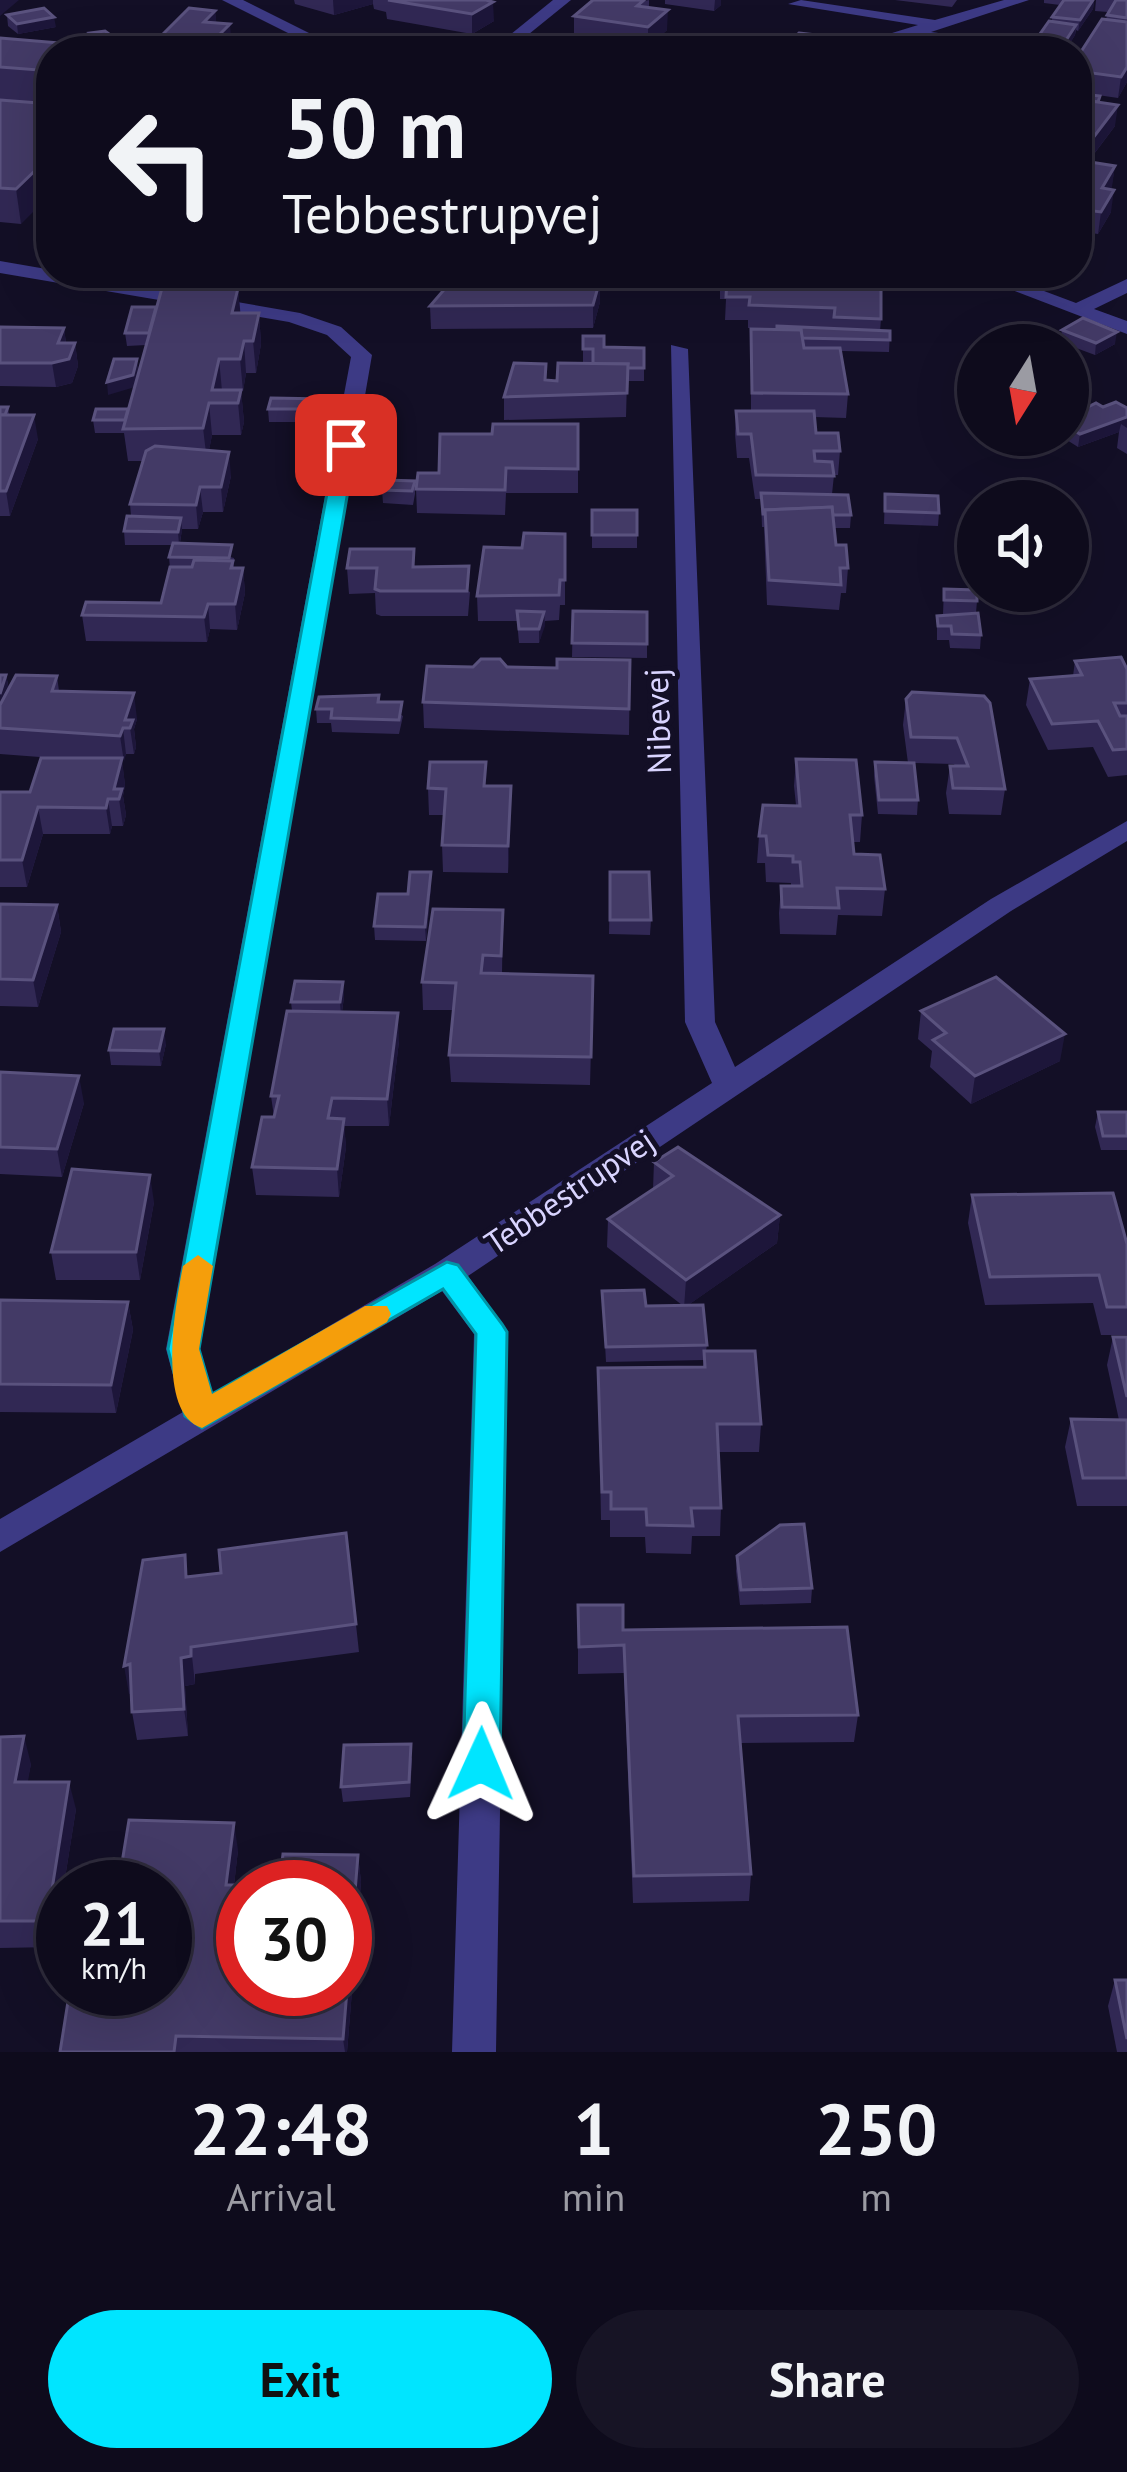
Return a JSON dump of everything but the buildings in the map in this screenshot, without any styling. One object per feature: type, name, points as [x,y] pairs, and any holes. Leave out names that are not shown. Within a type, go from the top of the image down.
[{"type":"street","points":[[230,0],[306,36]]},
{"type":"street","points":[[517,36],[563,0]]},
{"type":"street","points":[[796,4],[940,24]]},
{"type":"street","points":[[898,36],[1026,4]]},
{"type":"street","points":[[1020,36],[1024,30]]},
{"type":"street","points":[[908,33],[928,36]]},
{"type":"street","points":[[0,267],[36,273]]},
{"type":"street","points":[[1079,309],[1127,285]]},
{"type":"street","points":[[123,288],[293,317],[334,331],[362,355],[183,1349],[202,1416]]},
{"type":"street","points":[[1020,288],[1127,328]]},
{"type":"street","name":"Nibevej","points":[[678,349],[700,1022],[728,1085]]},
{"type":"street","name":"Tebbestrupvej","points":[[0,1537],[447,1273],[728,1085],[1121,839]]},
{"type":"street","points":[[447,1273],[491,1332],[474,2052]]},
{"type":"slow traffic","points":[[198,1266],[183,1349],[202,1416],[376,1314]]},
{"type":"route","points":[[346,445],[183,1349],[202,1416],[447,1273],[466,1297],[491,1332],[481,1764]]}]
